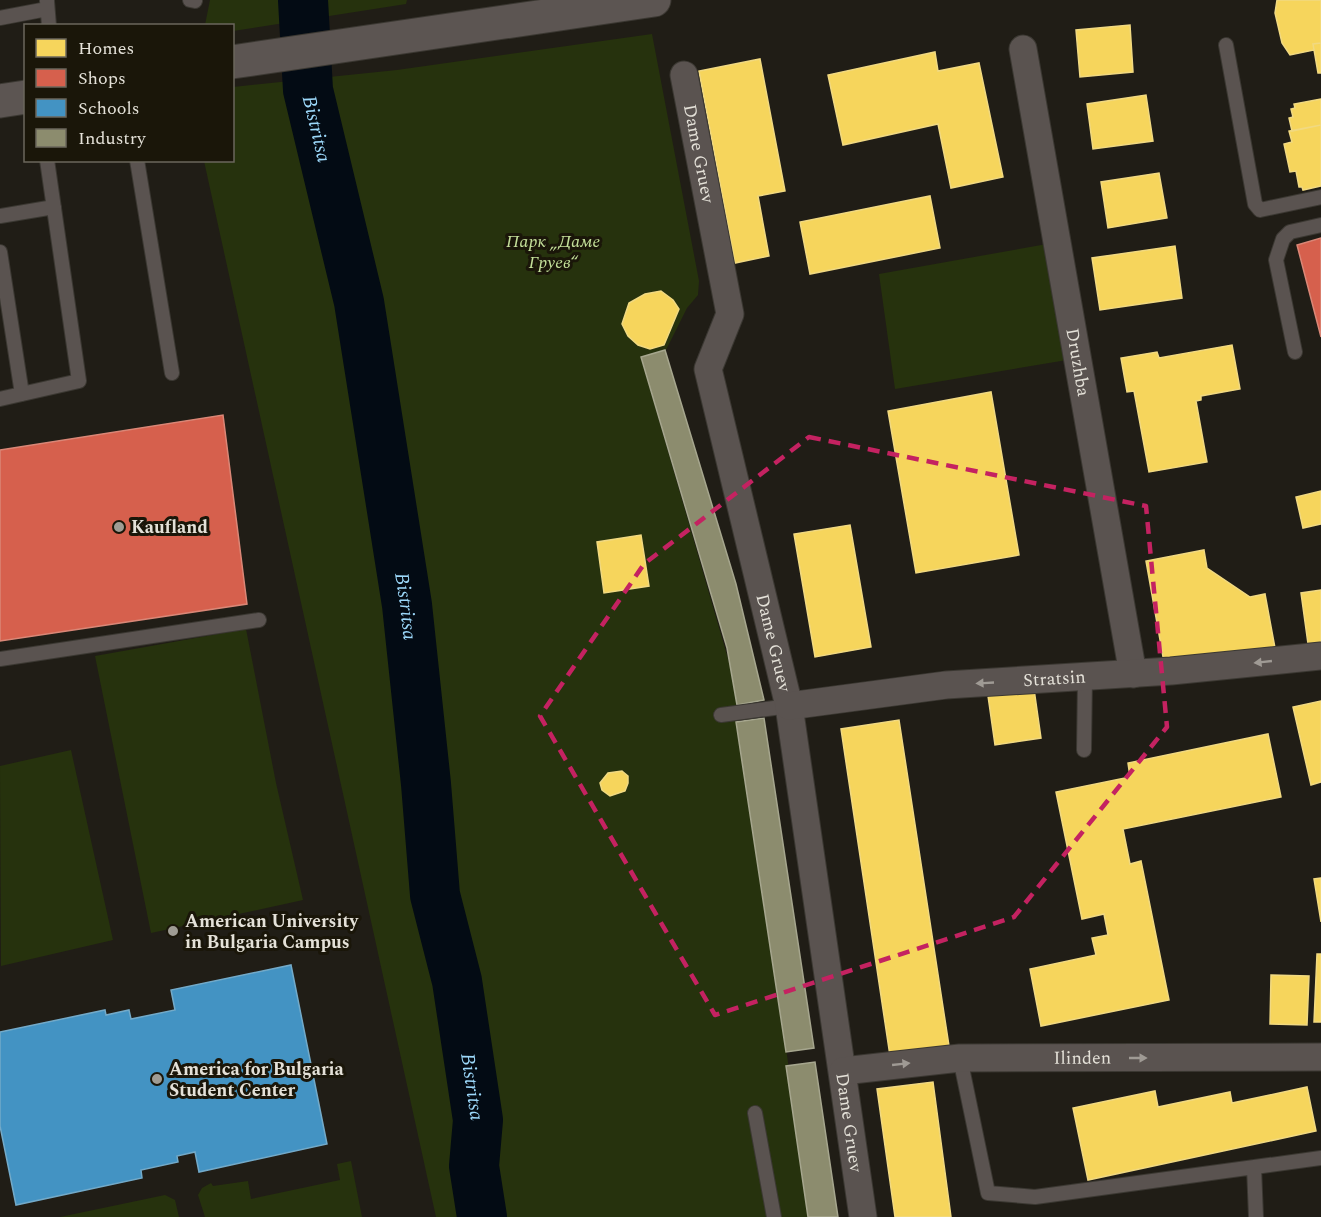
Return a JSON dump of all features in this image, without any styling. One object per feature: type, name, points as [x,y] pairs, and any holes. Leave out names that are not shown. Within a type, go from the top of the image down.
[{"type":"main road","points":[[234,62],[654,0]]},
{"type":"main road","points":[[0,101],[24,97]]},
{"type":"street","name":"Druzhba","points":[[1023,49],[1133,674]]},
{"type":"street","name":"Dame Gruev","points":[[684,75],[730,314],[708,369],[789,706],[863,1217]]},
{"type":"street","name":"Stratsin","points":[[789,706],[946,685],[1133,674],[1321,656]]},
{"type":"street","name":"Ilinden","points":[[843,1071],[960,1058],[1321,1057]]},
{"type":"lane","points":[[0,18],[47,4],[49,24]]},
{"type":"lane","points":[[1226,45],[1255,204],[1260,210],[1321,197]]},
{"type":"lane","points":[[0,399],[80,381],[47,162]]},
{"type":"lane","points":[[137,162],[172,373]]},
{"type":"lane","points":[[0,216],[54,207]]},
{"type":"lane","points":[[1295,352],[1276,260],[1283,239],[1290,232],[1321,225]]},
{"type":"lane","points":[[0,252],[22,394]]},
{"type":"lane","points":[[0,659],[259,620]]},
{"type":"lane","points":[[1083,750],[1085,677]]},
{"type":"lane","points":[[721,715],[789,706]]},
{"type":"lane","points":[[960,1058],[988,1193],[1035,1197],[1321,1158]]},
{"type":"lane","points":[[755,1113],[774,1217]]},
{"type":"lane","points":[[1254,1167],[1256,1217]]},
{"type":"highlighted area","points":[[809,437],[1146,506],[1167,727],[1014,917],[715,1015],[540,716],[644,564]]},
{"type":"green space","points":[[210,0],[407,0],[406,4],[234,31],[234,24],[205,24]]},
{"type":"green space","name":"Парк „Даме Груев“","points":[[652,34],[699,281],[698,295],[687,308],[665,352],[641,358],[733,676],[810,1217],[436,1217],[204,162],[234,162],[234,87],[397,70]]},
{"type":"green space","points":[[1047,244],[1067,360],[895,389],[879,274]]},
{"type":"green space","points":[[246,629],[276,783],[303,900],[151,933],[95,656]]},
{"type":"green space","points":[[71,750],[113,940],[1,966],[0,766]]},
{"type":"green space","points":[[351,1161],[362,1217],[205,1217],[198,1195],[202,1188],[211,1183],[213,1186],[248,1181],[251,1199],[340,1180],[337,1164]]},
{"type":"green space","points":[[165,1195],[175,1200],[179,1217],[60,1217]]},
{"type":"building: Homes","points":[[1277,0],[1321,0],[1321,43],[1313,44],[1314,50],[1290,55],[1282,43],[1275,13]]},
{"type":"building: Homes","points":[[1130,25],[1133,72],[1080,77],[1076,30]]},
{"type":"building: Homes","points":[[1321,43],[1321,73],[1318,73],[1313,44]]},
{"type":"building: Homes","points":[[935,52],[938,71],[979,63],[1003,177],[951,188],[938,124],[843,145],[828,75]]},
{"type":"building: Homes","points":[[760,59],[785,191],[758,196],[769,256],[735,263],[699,71]]},
{"type":"building: Homes","points":[[1146,95],[1153,141],[1093,149],[1087,104]]},
{"type":"building: Homes","points":[[1321,99],[1321,125],[1292,131],[1289,118],[1293,117],[1291,109],[1295,108],[1294,104]]},
{"type":"building: Homes","points":[[1321,125],[1321,186],[1303,190],[1299,187],[1296,171],[1290,172],[1284,144],[1292,142],[1289,131]]},
{"type":"building: Homes","points":[[1159,173],[1167,218],[1108,228],[1101,182]]},
{"type":"building: Homes","points":[[930,196],[940,248],[810,274],[800,222]]},
{"type":"building: Homes","points":[[1175,246],[1182,298],[1100,310],[1092,258]]},
{"type":"building: Homes","points":[[661,291],[673,300],[679,309],[664,345],[650,349],[638,345],[628,336],[622,324],[629,303],[645,294]]},
{"type":"building: Homes","points":[[1232,345],[1240,389],[1201,396],[1201,400],[1196,401],[1207,462],[1149,472],[1134,391],[1127,392],[1121,358],[1157,352],[1159,358]]},
{"type":"building: Homes","points":[[991,392],[1019,555],[916,573],[888,411]]},
{"type":"building: Homes","points":[[1321,491],[1321,524],[1303,528],[1296,497]]},
{"type":"building: Homes","points":[[850,525],[871,647],[815,657],[794,534]]},
{"type":"building: Homes","points":[[641,535],[649,586],[604,593],[597,542]]},
{"type":"building: Homes","points":[[1204,550],[1207,568],[1250,597],[1265,594],[1275,648],[1165,668],[1146,561]]},
{"type":"building: Homes","points":[[1321,590],[1321,649],[1309,651],[1301,593]]},
{"type":"building: Homes","points":[[1034,689],[1041,738],[995,745],[988,696]]},
{"type":"building: Homes","points":[[1321,701],[1321,782],[1311,785],[1293,707]]},
{"type":"building: Homes","points":[[899,720],[949,1046],[890,1056],[841,729]]},
{"type":"building: Homes","points":[[1268,734],[1281,797],[1123,829],[1130,864],[1141,861],[1169,1000],[1041,1026],[1030,969],[1096,955],[1092,938],[1108,935],[1104,914],[1082,919],[1056,792],[1130,777],[1128,763]]},
{"type":"building: Homes","points":[[622,771],[628,776],[625,791],[610,796],[602,790],[600,783],[608,773]]},
{"type":"building: Homes","points":[[1321,878],[1321,922],[1314,879]]},
{"type":"building: Homes","points":[[1317,954],[1321,954],[1321,1022],[1314,1022]]},
{"type":"building: Homes","points":[[1271,975],[1309,976],[1307,1025],[1270,1024]]},
{"type":"building: Homes","points":[[933,1082],[951,1217],[895,1217],[877,1089]]},
{"type":"building: Homes","points":[[1307,1087],[1316,1131],[1088,1180],[1073,1108],[1155,1091],[1158,1107],[1230,1092],[1232,1103]]},
{"type":"building: Shops","points":[[1321,238],[1321,337],[1297,245]]},
{"type":"building: Shops","name":"Kaufland","points":[[223,415],[247,604],[0,641],[0,450]]},
{"type":"building: Schools","name":"America for Bulgaria Student Center","points":[[291,965],[327,1144],[199,1172],[195,1152],[177,1156],[178,1162],[141,1170],[142,1178],[16,1205],[0,1126],[0,1032],[105,1010],[106,1015],[129,1010],[131,1019],[175,1010],[171,990]]},
{"type":"building: Industry","points":[[665,350],[736,584],[764,700],[737,705],[727,648],[641,357]]},
{"type":"building: Industry","points":[[764,718],[814,1048],[786,1052],[736,722]]},
{"type":"building: Industry","points":[[815,1062],[838,1217],[808,1217],[786,1066]]},
{"type":"waterway","name":"Bistritsa","points":[[303,0],[308,90],[359,302],[407,605],[435,895],[457,981],[478,1120],[474,1166],[482,1217]]},
{"type":"place","name":"Kaufland","points":[[119,527]]},
{"type":"place","name":"American University in Bulgaria Campus","points":[[173,931]]},
{"type":"place","name":"America for Bulgaria Student Center","points":[[157,1079]]}]
